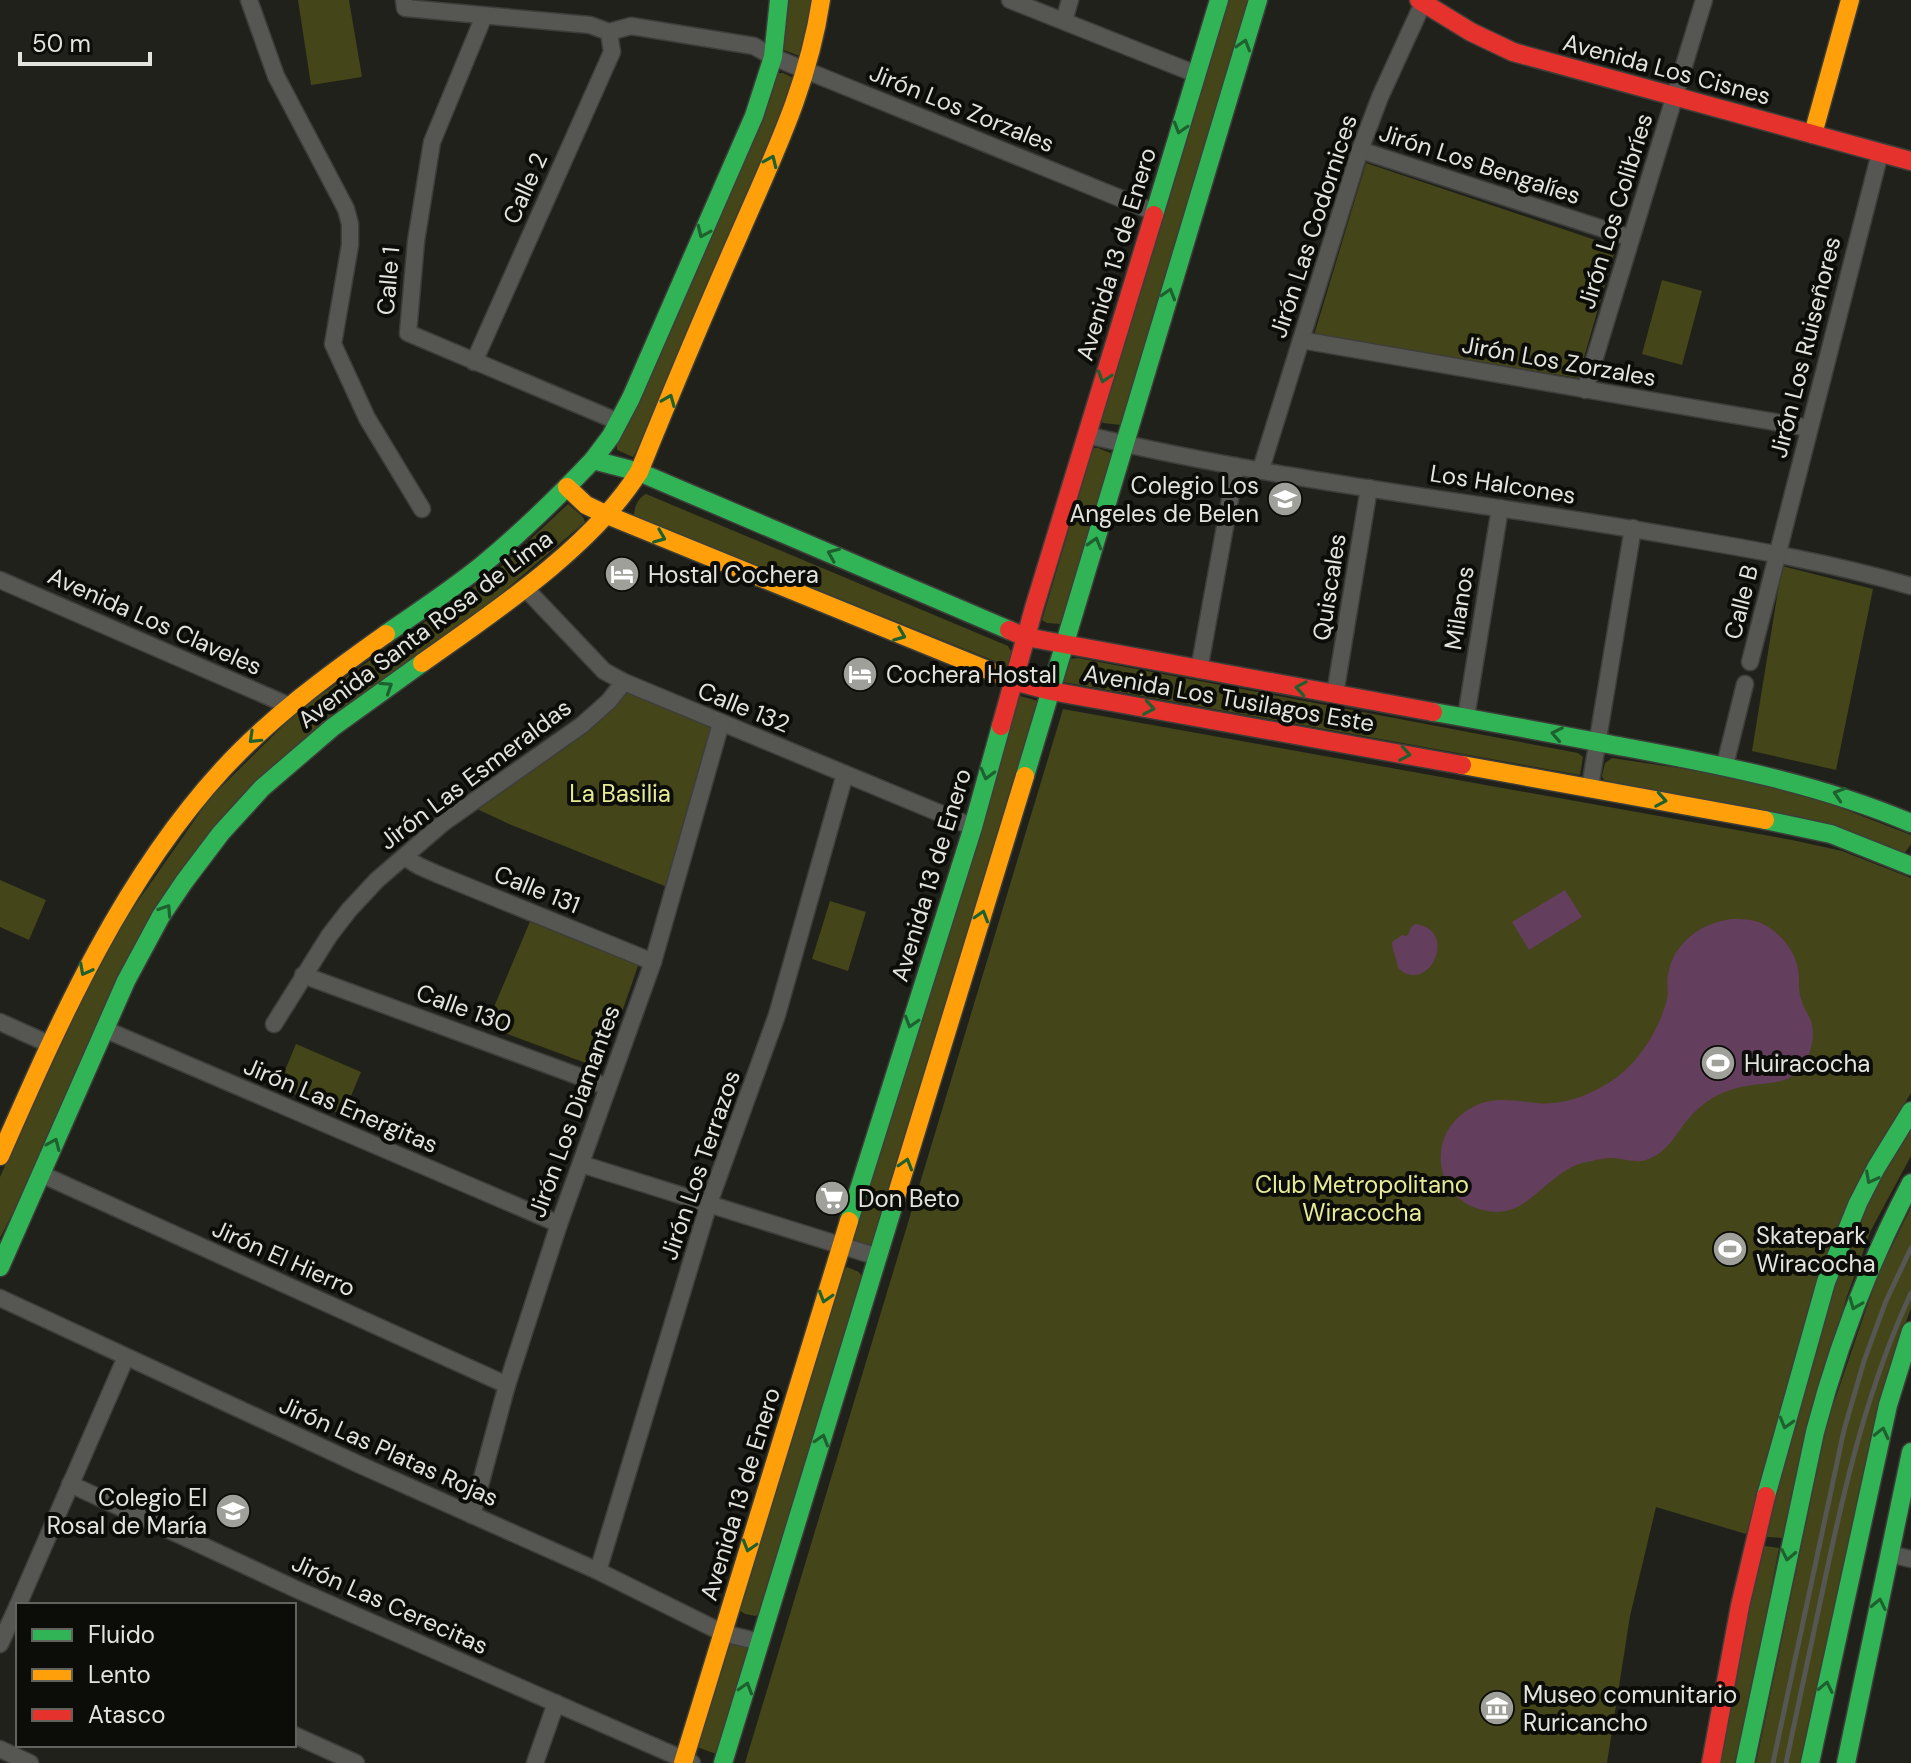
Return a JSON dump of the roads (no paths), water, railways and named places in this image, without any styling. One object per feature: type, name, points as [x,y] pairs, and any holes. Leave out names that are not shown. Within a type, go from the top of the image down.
[{"type":"main road","name":"Avenida Santa Rosa de Lima","points":[[0,1156],[49,1044],[101,939],[165,840],[257,735],[339,668],[465,578],[528,526],[593,460],[611,436],[754,116],[773,57],[779,0]]},
{"type":"main road","name":"Avenida Santa Rosa de Lima","points":[[0,1267],[139,956],[161,917],[212,846],[261,790],[296,757],[351,712],[526,589],[607,515],[630,489],[793,111],[815,41],[821,0]]},
{"type":"main road","name":"Avenida 13 de Enero","points":[[687,1762],[723,1633],[973,827],[1026,637],[1219,0]]},
{"type":"main road","points":[[723,1763],[1065,645],[1258,0]]},
{"type":"main road","points":[[1813,134],[1850,0]]},
{"type":"main road","name":"Avenida Los Cisnes","points":[[1421,2],[1471,32],[1513,52],[1911,161]]},
{"type":"main road","name":"Avenida Los Tusilagos Este","points":[[593,460],[639,472],[1026,637],[1725,765],[1826,790],[1911,823]]},
{"type":"main road","name":"Avenida Los Tusilagos Este","points":[[567,487],[586,505],[607,515],[1013,681],[1051,691],[1718,810],[1831,834],[1911,866]]},
{"type":"main road","points":[[1711,1763],[1755,1541],[1826,1282],[1858,1203],[1911,1111]]},
{"type":"main road","points":[[1745,1763],[1828,1382],[1884,1234],[1911,1183]]},
{"type":"main road","points":[[1810,1763],[1888,1405],[1911,1331]]},
{"type":"main road","points":[[1846,1763],[1911,1452]]},
{"type":"street","points":[[249,0],[276,76],[335,186],[348,217],[350,245],[333,344],[367,418],[422,509]]},
{"type":"street","name":"Jirón Los Zorzales","points":[[404,0],[405,8],[590,25],[609,32],[631,26],[754,46],[773,57],[1154,212]]},
{"type":"street","points":[[1010,0],[1196,74]]},
{"type":"street","points":[[1064,21],[1070,0]]},
{"type":"street","name":"Jirón Los Colibríes","points":[[1585,390],[1704,0]]},
{"type":"street","name":"Jirón Las Codornices","points":[[1261,469],[1360,150],[1421,2]]},
{"type":"street","name":"Calle 1","points":[[484,16],[432,142],[413,264],[408,333],[619,422]]},
{"type":"street","name":"Calle 2","points":[[474,362],[612,52],[609,32]]},
{"type":"street","name":"Jirón Los Bengalíes","points":[[1360,150],[1631,238]]},
{"type":"street","name":"Jirón Los Ruiseñores","points":[[1778,554],[1880,153]]},
{"type":"street","name":"Jirón Los Zorzales","points":[[1301,340],[1809,428]]},
{"type":"street","name":"Los Halcones","points":[[1087,435],[1236,466],[1633,528],[1778,554],[1910,583]]},
{"type":"street","points":[[1199,670],[1236,466]]},
{"type":"street","name":"Quiscales","points":[[1335,694],[1369,488]]},
{"type":"street","name":"Milanos","points":[[1466,717],[1500,508]]},
{"type":"street","points":[[1590,787],[1633,528]]},
{"type":"street","name":"Calle B","points":[[1750,662],[1778,554]]},
{"type":"street","name":"Avenida Los Claveles","points":[[0,580],[290,706]]},
{"type":"street","name":"Calle 132","points":[[526,589],[604,671],[624,682],[973,827]]},
{"type":"street","name":"Jirón Las Esmeraldas","points":[[274,1024],[303,975],[349,910],[377,880],[443,823],[582,725],[609,701],[624,682]]},
{"type":"street","points":[[1725,765],[1745,684]]},
{"type":"street","name":"Jirón Los Diamantes","points":[[472,1515],[507,1385],[559,1224],[653,962],[721,723]]},
{"type":"street","name":"Jirón Los Terrazos","points":[[598,1571],[709,1203],[777,1015],[845,774]]},
{"type":"street","name":"Calle 131","points":[[404,857],[437,874],[653,962]]},
{"type":"street","name":"Calle 130","points":[[303,975],[608,1087]]},
{"type":"street","points":[[0,1022],[49,1044]]},
{"type":"street","name":"Jirón Las Energitas","points":[[104,1029],[559,1224]]},
{"type":"street","points":[[581,1164],[878,1257]]},
{"type":"street","name":"Jirón El Hierro","points":[[41,1174],[507,1385]]},
{"type":"street","name":"Jirón Las Platas Rojas","points":[[0,1298],[598,1571],[723,1633],[760,1642]]},
{"type":"street","points":[[20,1603],[126,1357]]},
{"type":"street","name":"Jirón Las Cerecitas","points":[[70,1484],[300,1591],[687,1762]]},
{"type":"street","points":[[1889,1554],[1911,1559]]},
{"type":"street","points":[[0,1644],[16,1611]]},
{"type":"street","points":[[535,1763],[556,1703]]},
{"type":"street","points":[[296,1736],[356,1763]]},
{"type":"street","points":[[0,1749],[30,1763]]},
{"type":"railway","points":[[1773,1763],[1844,1430],[1886,1301],[1911,1248]]},
{"type":"railway","points":[[1786,1763],[1849,1473],[1882,1364],[1911,1293]]},
{"type":"place","name":"Colegio Los Angeles de Belen","points":[[1285,499]]},
{"type":"place","name":"Hostal Cochera","points":[[622,574]]},
{"type":"place","name":"Cochera Hostal","points":[[860,674]]},
{"type":"place","name":"Huiracocha","points":[[1718,1063]]},
{"type":"place","name":"Don Beto","points":[[832,1198]]},
{"type":"place","name":"Skatepark Wiracocha","points":[[1730,1249]]},
{"type":"place","name":"Colegio El Rosal de María","points":[[233,1511]]},
{"type":"place","name":"Museo comunitario Ruricancho","points":[[1497,1708]]},
{"type":"park label","name":"La Basilia","points":[[620,793]]},
{"type":"park label","name":"Club Metropolitano Wiracocha","points":[[1362,1198]]}]
